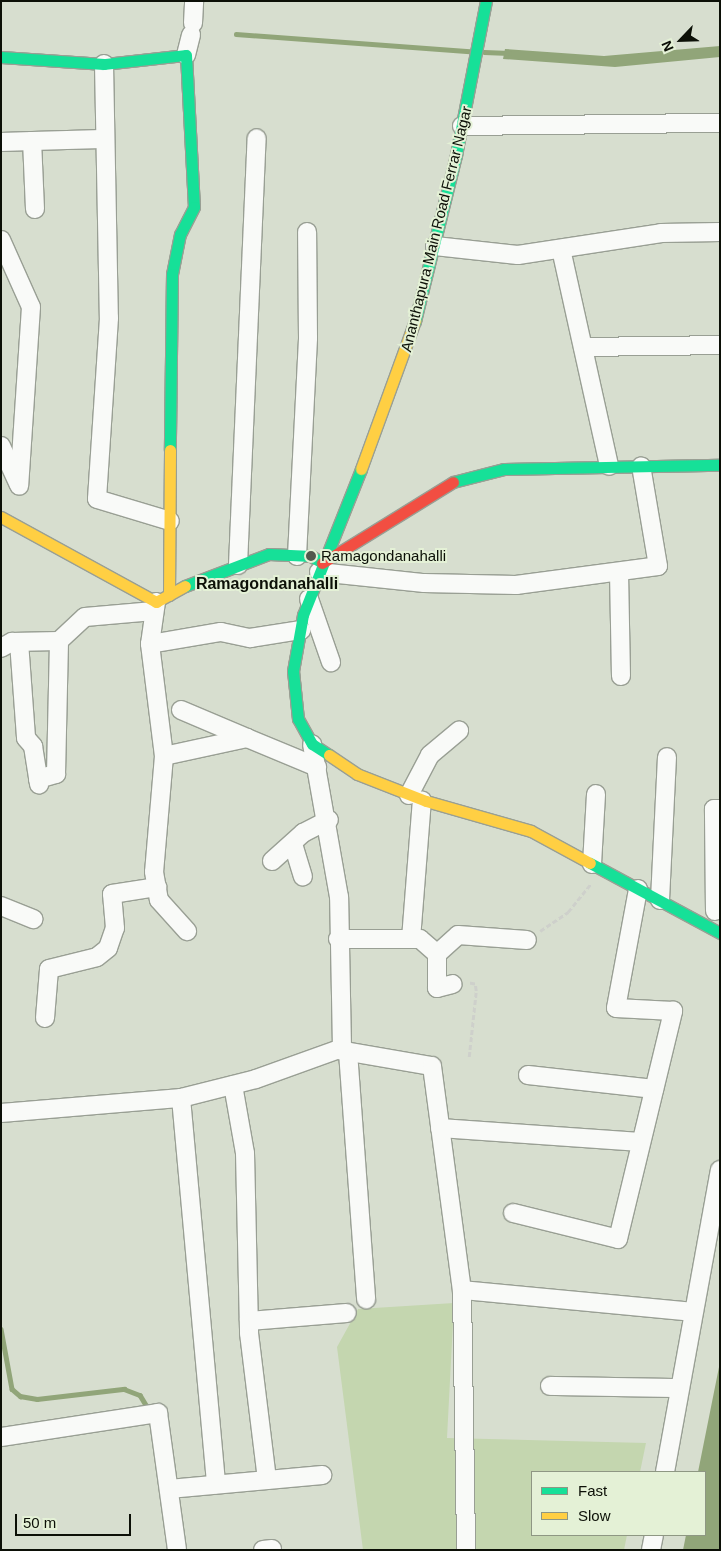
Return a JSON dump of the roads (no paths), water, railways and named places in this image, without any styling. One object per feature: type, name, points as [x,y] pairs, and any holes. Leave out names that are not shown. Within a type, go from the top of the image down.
[{"type":"street","points":[[188,930],[159,900],[154,872],[164,756],[150,644],[160,603],[170,521],[172,274],[180,234],[194,207],[186,55],[192,29],[194,1]]},
{"type":"street","name":"Ananthapura Main Road Ferrar Nagar","points":[[312,744],[298,719],[294,680],[300,630],[320,567],[408,350],[435,246],[462,126],[486,1]]},
{"type":"street","points":[[1,57],[104,64],[186,55]]},
{"type":"street","points":[[104,64],[102,139],[110,224],[109,318],[97,499],[170,521]]},
{"type":"street","points":[[462,126],[720,123]]},
{"type":"street","points":[[238,565],[257,138]]},
{"type":"street","points":[[1,142],[102,139]]},
{"type":"street","points":[[32,141],[35,209]]},
{"type":"street","points":[[297,556],[308,338],[307,232]]},
{"type":"street","points":[[435,246],[518,255],[661,233],[720,232]]},
{"type":"street","points":[[1,240],[31,308],[19,486],[1,446]]},
{"type":"street","points":[[561,249],[609,466]]},
{"type":"street","points":[[583,347],[720,345]]},
{"type":"street","points":[[320,567],[448,483],[504,469],[720,465]]},
{"type":"street","points":[[1,648],[19,642],[59,641],[85,617],[160,603],[203,576],[270,554],[297,556],[320,567],[424,583],[516,585],[658,566],[641,466]]},
{"type":"street","points":[[1,517],[160,603]]},
{"type":"street","points":[[619,572],[622,676]]},
{"type":"street","points":[[309,600],[331,662]]},
{"type":"street","points":[[150,644],[221,632],[250,638],[300,630]]},
{"type":"street","points":[[19,642],[26,738],[33,746],[39,782],[56,774],[59,641]]},
{"type":"street","points":[[181,710],[318,767]]},
{"type":"street","points":[[411,939],[416,797],[430,755],[459,731]]},
{"type":"street","points":[[164,756],[247,738]]},
{"type":"street","points":[[312,744],[329,820],[339,897],[338,939],[342,1048],[366,1299]]},
{"type":"street","points":[[312,744],[357,774],[416,797],[531,831],[720,933]]},
{"type":"street","points":[[660,900],[667,756]]},
{"type":"street","points":[[596,794],[597,868]]},
{"type":"street","points":[[683,912],[718,911],[714,809],[720,809]]},
{"type":"street","points":[[272,861],[293,844],[329,820]]},
{"type":"street","points":[[293,844],[303,876]]},
{"type":"street","points":[[45,1018],[48,969],[97,957],[108,948],[116,928],[112,894],[157,887]]},
{"type":"street","points":[[513,1213],[618,1239],[673,1011],[616,1008],[638,889]]},
{"type":"street","points":[[1,906],[34,919]]},
{"type":"street","points":[[453,984],[437,988],[437,954],[458,935],[527,940]]},
{"type":"street","points":[[338,939],[420,939],[437,954]]},
{"type":"street","points":[[1,1114],[181,1098],[233,1085],[343,1051],[432,1066],[462,1290],[466,1550]]},
{"type":"street","points":[[528,1075],[654,1089]]},
{"type":"street","points":[[233,1085],[245,1153],[249,1321],[267,1480]]},
{"type":"street","points":[[181,1098],[216,1484]]},
{"type":"street","points":[[440,1128],[641,1142]]},
{"type":"street","points":[[665,1471],[692,1312],[720,1170]]},
{"type":"street","points":[[462,1290],[692,1312]]},
{"type":"street","points":[[249,1321],[347,1313]]},
{"type":"street","points":[[550,1386],[679,1388]]},
{"type":"street","points":[[1,1437],[158,1412],[177,1550]]},
{"type":"street","points":[[169,1489],[322,1475]]},
{"type":"street","points":[[651,1550],[654,1536]]},
{"type":"waterway","points":[[236,34],[469,51]]},
{"type":"waterway","points":[[484,52],[509,53]]},
{"type":"waterway","points":[[1,1329],[12,1389],[20,1396],[37,1399],[124,1389],[140,1395],[149,1410]]},
{"type":"place","name":"Ramagondanahalli","points":[[311,556]]},
{"type":"district","name":"Ramagondanahalli","points":[[267,584]]}]
